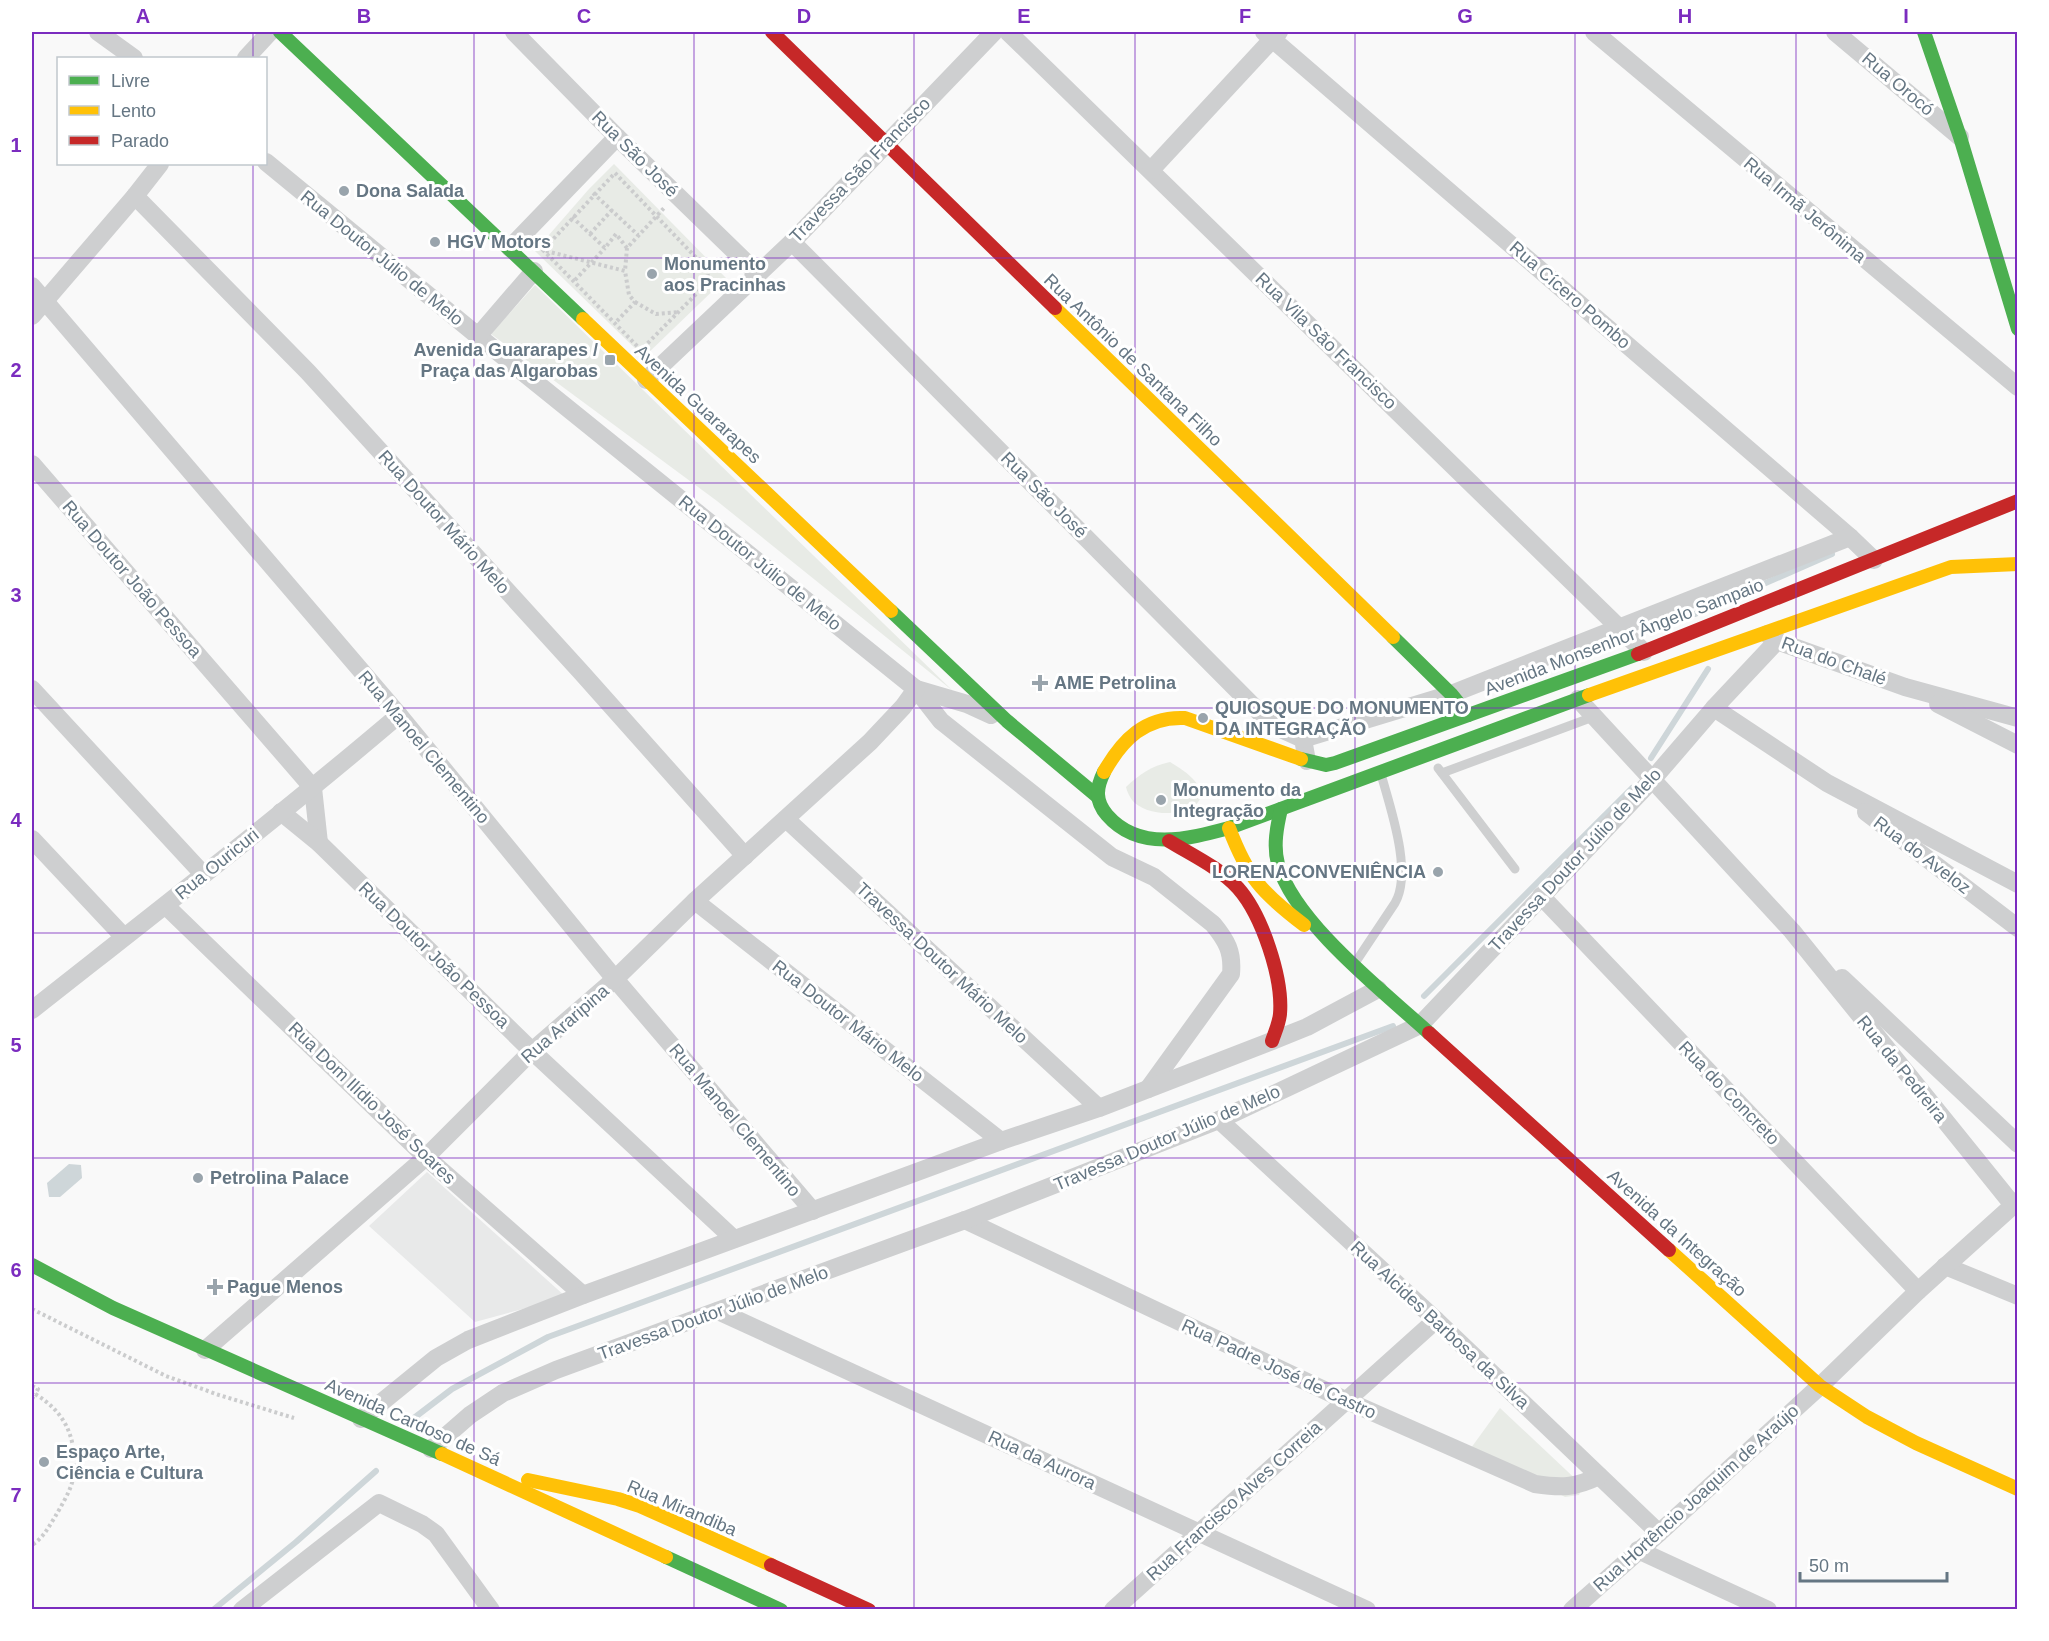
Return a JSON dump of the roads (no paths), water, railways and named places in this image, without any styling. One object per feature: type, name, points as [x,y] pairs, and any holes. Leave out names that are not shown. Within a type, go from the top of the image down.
[{"type":"main road","name":"Avenida Guararapes","points":[[280,32],[1007,721],[1097,796],[1105,813],[1118,825],[1138,837],[1169,841]]},
{"type":"main road","name":"Rua Antônio de Santana Filho","points":[[772,32],[1451,694],[1467,715]]},
{"type":"main road","points":[[1924,32],[1960,137],[2018,328]]},
{"type":"main road","name":"Avenida Monsenhor Ângelo Sampaio","points":[[1097,796],[1099,781],[1116,752],[1145,725],[1162,718],[1173,716],[1185,718],[1306,761],[1326,765],[1335,763],[1644,652],[2018,501]]},
{"type":"main road","points":[[1169,841],[1184,840],[1229,828],[1578,699],[1771,637],[1951,567],[2018,564]]},
{"type":"main road","name":"Avenida da Integração","points":[[1281,809],[1277,827],[1277,847],[1278,864],[1285,881],[1306,913],[1378,989],[1820,1386],[1896,1434],[2018,1489]]},
{"type":"main road","name":"Avenida da Integração","points":[[1229,828],[1245,866],[1256,883],[1276,902],[1349,960]]},
{"type":"main road","points":[[1169,841],[1239,888],[1254,910],[1276,974],[1280,995],[1281,1014],[1272,1041]]},
{"type":"main road","name":"Avenida Cardoso de Sá","points":[[32,1265],[113,1308],[471,1467],[781,1610]]},
{"type":"main road","name":"Rua Mirandiba","points":[[471,1467],[618,1499],[640,1506],[869,1610]]},
{"type":"street","points":[[98,32],[133,57]]},
{"type":"street","points":[[247,57],[270,32]]},
{"type":"street","name":"Rua São José","points":[[514,32],[616,137],[757,273]]},
{"type":"street","name":"Travessa São Francisco","points":[[646,380],[792,242],[994,32]]},
{"type":"street","name":"Rua Vila São Francisco","points":[[1008,32],[1644,652]]},
{"type":"street","name":"Rua Irmã Jerônima","points":[[1594,32],[2018,387]]},
{"type":"street","name":"Rua Orocó","points":[[1835,32],[1960,137]]},
{"type":"street","points":[[1151,170],[1272,34]]},
{"type":"street","name":"Rua Cícero Pombo","points":[[1272,34],[1874,560]]},
{"type":"street","points":[[510,248],[616,137]]},
{"type":"street","name":"Rua Doutor Júlio de Melo","points":[[267,163],[916,689],[941,721],[1112,857],[1154,877],[1214,924],[1233,957],[1232,974],[1148,1089]]},
{"type":"street","points":[[32,316],[159,165]]},
{"type":"street","name":"Rua Doutor Mário Melo","points":[[135,196],[308,372],[745,856]]},
{"type":"street","name":"Rua São José","points":[[792,242],[1272,725],[1303,739]]},
{"type":"street","points":[[478,336],[534,271]]},
{"type":"street","name":"Rua Manoel Clementino","points":[[32,286],[399,715],[615,979],[813,1211]]},
{"type":"street","name":"Rua Doutor João Pessoa","points":[[33,469],[313,788]]},
{"type":"street","points":[[1306,761],[1303,739],[1451,694],[1850,537]]},
{"type":"street","name":"Rua do Chalé","points":[[1771,637],[1905,687],[2018,718]]},
{"type":"street","name":"Travessa Doutor Júlio de Melo","points":[[431,1449],[470,1415],[504,1393],[556,1370],[964,1220],[1219,1120],[1420,1025],[1652,780],[1771,637]]},
{"type":"street","name":"Rua do Chalé","points":[[1905,687],[2018,745]]},
{"type":"street","points":[[32,689],[203,874]]},
{"type":"street","points":[[916,689],[967,704],[1007,721]]},
{"type":"street","name":"Rua Araripina","points":[[205,1350],[426,1157],[532,1051],[615,979],[695,902],[870,742],[903,707],[916,689]]},
{"type":"street","name":"Rua da Pedreira","points":[[1578,699],[1792,932],[1933,1107],[2015,1203]]},
{"type":"street","name":"Rua do Aveloz","points":[[1714,708],[1827,783],[2018,928]]},
{"type":"street","name":"Rua Ouricuri","points":[[32,1010],[313,788],[399,715]]},
{"type":"street","name":"Rua do Aveloz","points":[[1827,783],[2018,884]]},
{"type":"street","points":[[313,788],[319,843]]},
{"type":"street","name":"Rua Doutor João Pessoa","points":[[281,812],[319,843],[532,1051],[734,1239]]},
{"type":"street","name":"Travessa Doutor Mário Melo","points":[[786,819],[1099,1108]]},
{"type":"street","points":[[32,839],[124,937]]},
{"type":"street","points":[[1973,894],[1990,869]]},
{"type":"street","name":"Rua do Concreto","points":[[1541,896],[1918,1291]]},
{"type":"street","name":"Rua Doutor Mário Melo","points":[[695,902],[1002,1141]]},
{"type":"street","name":"Rua Dom Ilídio José Soares","points":[[166,906],[426,1157],[583,1295]]},
{"type":"street","name":"Rua da Pedreira","points":[[1792,932],[2018,1144]]},
{"type":"street","points":[[361,1419],[436,1358],[468,1340],[734,1239],[1099,1108],[1307,1027],[1378,989]]},
{"type":"street","points":[[1933,1107],[1957,1087]]},
{"type":"street","name":"Rua Alcides Barbosa da Silva","points":[[1219,1120],[1436,1320],[1659,1533]]},
{"type":"street","name":"Rua Hortêncio Joaquim de Araújo","points":[[1572,1610],[1820,1386],[1918,1291],[2015,1203]]},
{"type":"street","name":"Rua Padre José de Castro","points":[[964,1220],[1345,1400],[1535,1484],[1573,1487],[1599,1476]]},
{"type":"street","points":[[1945,1266],[2018,1296]]},
{"type":"street","name":"Rua da Aurora","points":[[718,1311],[1367,1610]]},
{"type":"street","name":"Rua Francisco Alves Correia","points":[[1113,1610],[1436,1320]]},
{"type":"street","points":[[250,1607],[371,1507],[381,1503],[422,1524],[436,1534],[491,1610]]},
{"type":"street","points":[[1638,1550],[1768,1610]]},
{"type":"lane","points":[[1442,772],[1593,717]]},
{"type":"lane","points":[[1428,754],[1515,869]]},
{"type":"lane","points":[[1349,960],[1395,903],[1401,885],[1398,837],[1380,772]]},
{"type":"waterway","points":[[1695,614],[1832,554]]},
{"type":"waterway","points":[[1651,758],[1708,669]]},
{"type":"waterway","points":[[1424,996],[1632,788]]},
{"type":"waterway","points":[[410,1421],[452,1389],[548,1337],[1393,1026]]},
{"type":"waterway","points":[[213,1610],[296,1542],[376,1471]]},
{"type":"place","name":"Dona Salada","points":[[344,191]]},
{"type":"place","name":"HGV Motors","points":[[435,242]]},
{"type":"place","name":"Monumento aos Pracinhas","points":[[652,274]]},
{"type":"place","name":"Avenida Guararapes / Praça das Algarobas","points":[[610,360]]},
{"type":"place","name":"AME Petrolina","points":[[1040,683]]},
{"type":"place","name":"QUIOSQUE DO MONUMENTO DA INTEGRAÇÃO","points":[[1203,718]]},
{"type":"place","name":"Monumento da Integração","points":[[1161,800]]},
{"type":"place","name":"LORENACONVENIÊNCIA","points":[[1438,872]]},
{"type":"place","name":"Petrolina Palace","points":[[198,1178]]},
{"type":"place","name":"Pague Menos","points":[[215,1287]]},
{"type":"place","name":"Espaço Arte, Ciência e Cultura","points":[[44,1462]]}]
